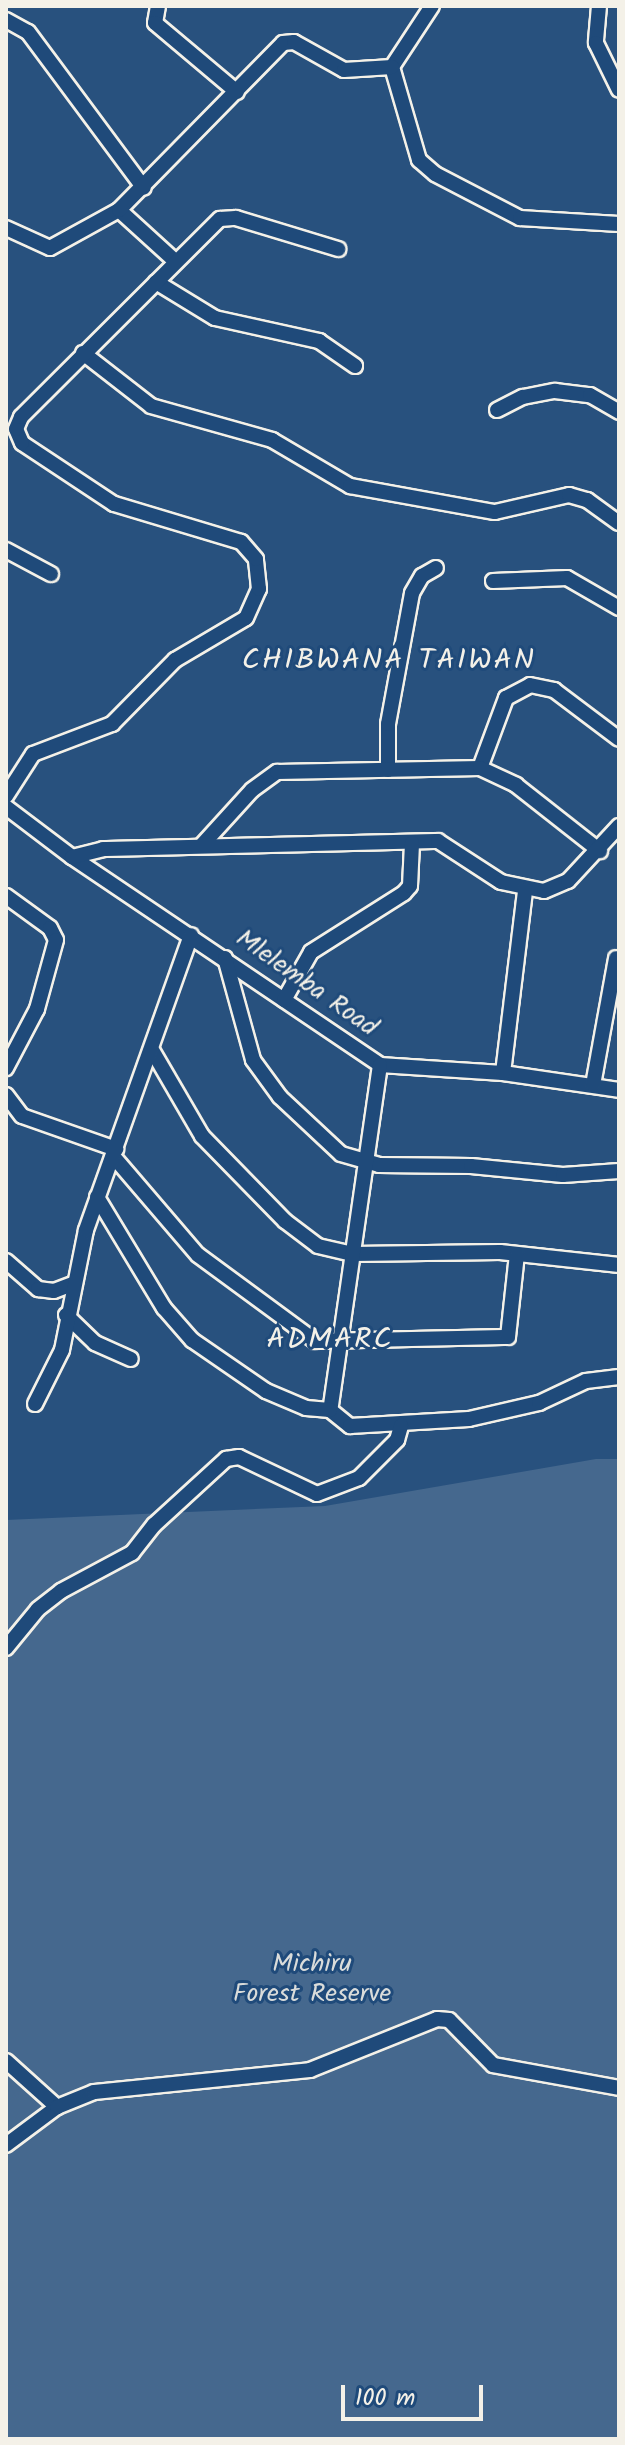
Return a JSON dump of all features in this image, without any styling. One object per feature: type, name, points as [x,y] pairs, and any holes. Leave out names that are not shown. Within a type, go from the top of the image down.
[{"type":"street","points":[[158,6],[155,23],[237,92]]},
{"type":"street","points":[[432,6],[392,67],[414,149],[435,174],[520,218],[619,224]]},
{"type":"street","points":[[599,6],[596,43],[619,90]]},
{"type":"street","points":[[6,20],[28,32],[144,188]]},
{"type":"street","points":[[6,228],[50,248],[119,210],[288,41],[344,70],[392,67]]},
{"type":"street","points":[[119,210],[175,261]]},
{"type":"street","points":[[6,796],[33,754],[112,724],[175,660],[246,618],[259,589],[256,559],[241,542],[124,509],[19,439],[21,417],[216,222],[230,216],[338,249]]},
{"type":"street","points":[[156,282],[215,318],[319,341],[355,366]]},
{"type":"street","points":[[83,353],[151,406],[283,445],[350,486],[495,512],[569,495],[593,503],[619,523]]},
{"type":"street","points":[[497,410],[523,397],[555,391],[590,395],[619,412]]},
{"type":"street","points":[[6,550],[51,574]]},
{"type":"street","points":[[388,770],[388,724],[412,593],[418,580],[436,568]]},
{"type":"street","points":[[493,581],[567,578],[619,608]]},
{"type":"street","points":[[480,768],[506,698],[530,685],[554,690],[619,739]]},
{"type":"street","points":[[202,845],[272,774],[480,768],[516,785],[600,851]]},
{"type":"street","name":"Mlelemba Road","points":[[6,807],[72,857],[380,1065],[503,1073],[619,1090]]},
{"type":"street","points":[[72,857],[103,849],[202,845],[447,844],[496,879],[525,890],[561,886],[600,851],[619,826]]},
{"type":"street","points":[[284,1000],[311,952],[404,893],[410,886],[412,843]]},
{"type":"street","points":[[503,1073],[525,890]]},
{"type":"street","points":[[6,896],[50,928],[56,940],[37,1009],[6,1068]]},
{"type":"street","points":[[35,1404],[62,1350],[72,1284],[97,1197],[191,935]]},
{"type":"street","points":[[225,958],[245,1043],[261,1073],[332,1148],[364,1163],[563,1175],[619,1171]]},
{"type":"street","points":[[593,1085],[616,958]]},
{"type":"street","points":[[152,1050],[202,1136],[285,1221],[318,1246],[353,1254],[517,1254],[619,1265]]},
{"type":"street","points":[[330,1410],[380,1065]]},
{"type":"street","points":[[6,1095],[22,1116],[114,1152],[178,1234],[222,1277],[315,1341],[508,1337],[517,1254]]},
{"type":"street","points":[[97,1197],[164,1308],[192,1340],[266,1391],[306,1408],[330,1410],[343,1425],[401,1426],[502,1413],[586,1381],[619,1377]]},
{"type":"street","points":[[6,1261],[38,1289],[54,1291],[72,1284]]},
{"type":"street","points":[[66,1315],[95,1343],[131,1359]]},
{"type":"street","points":[[6,1648],[38,1609],[61,1591],[132,1553],[154,1525],[226,1459],[239,1457],[317,1494],[359,1478],[397,1440],[401,1426]]},
{"type":"street","points":[[6,2145],[57,2107],[94,2092],[310,2070],[360,2045],[443,2018],[493,2065],[619,2088]]},
{"type":"street","points":[[6,2061],[57,2107]]},
{"type":"green space","name":"Michiru Forest Reserve","points":[[596,1459],[619,1459],[619,2439],[6,2439],[6,1520],[325,1506]]},
{"type":"district","name":"CHIBWANA TAIWAN","points":[[389,661]]},
{"type":"district","name":"ADMARC","points":[[330,1340]]}]
